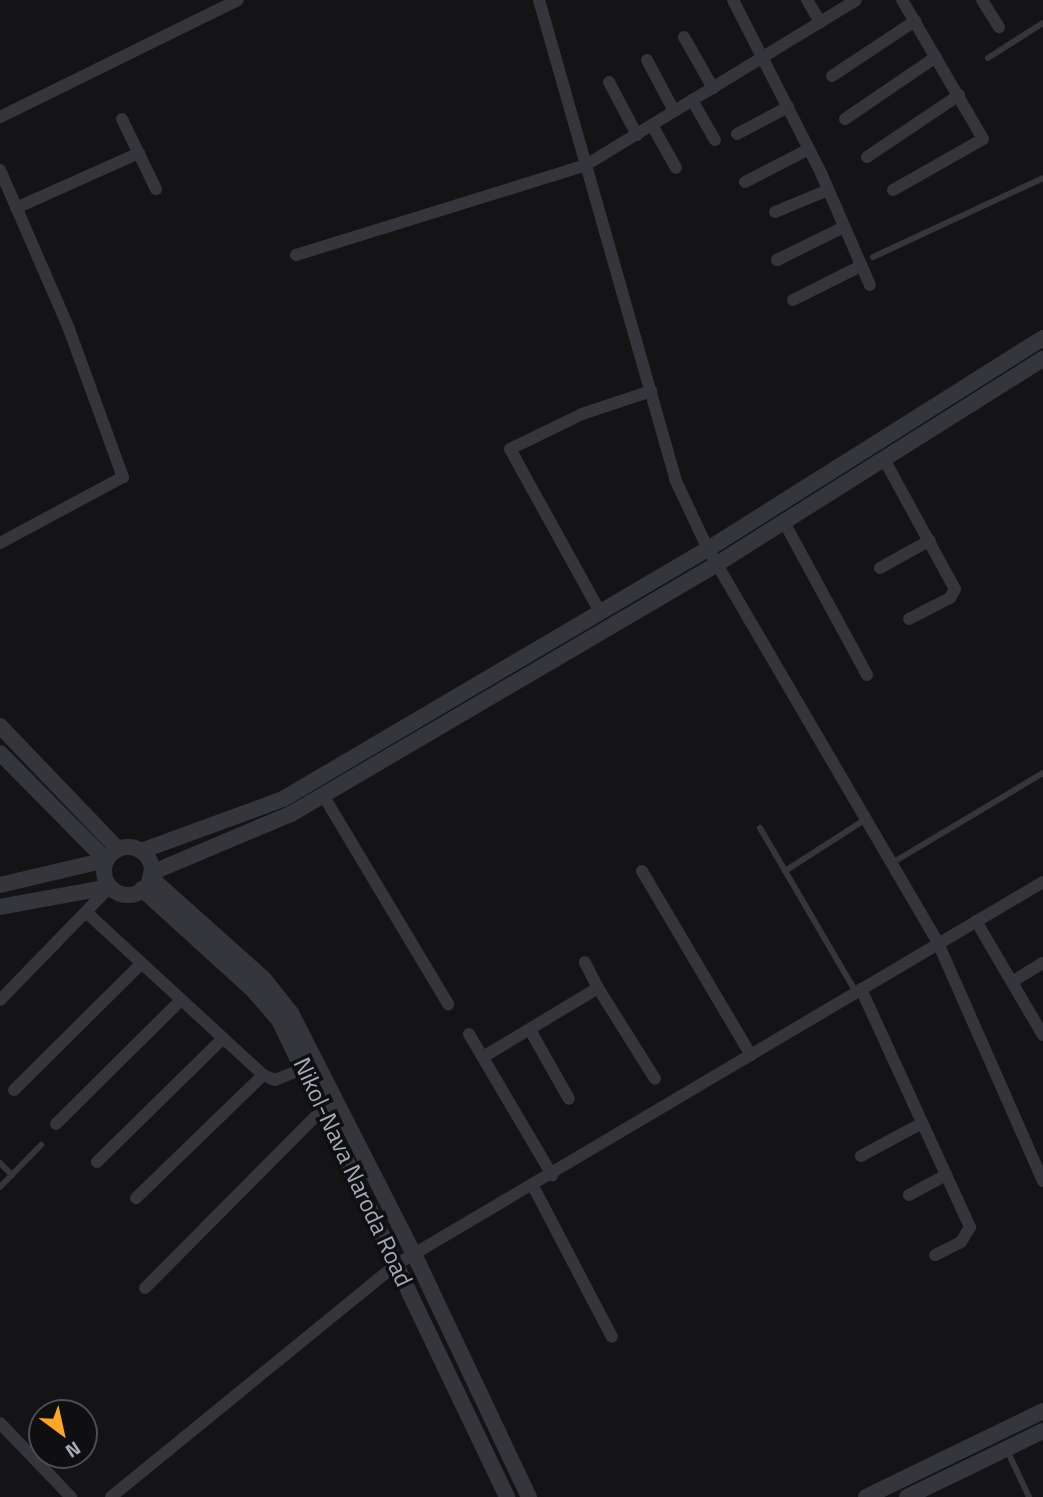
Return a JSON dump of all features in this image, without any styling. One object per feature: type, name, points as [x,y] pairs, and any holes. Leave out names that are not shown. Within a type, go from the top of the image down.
[{"type":"street","points":[[0,117],[238,0]]},
{"type":"street","points":[[539,0],[675,479],[708,549],[938,943],[1043,1181]]},
{"type":"street","points":[[733,0],[809,149],[870,285]]},
{"type":"street","points":[[807,0],[820,22]]},
{"type":"street","points":[[296,255],[586,165],[856,0]]},
{"type":"street","points":[[893,190],[984,138],[902,0]]},
{"type":"street","points":[[982,0],[999,27]]},
{"type":"street","points":[[832,76],[915,21]]},
{"type":"street","points":[[684,37],[713,88]]},
{"type":"street","points":[[845,119],[936,57]]},
{"type":"street","points":[[647,60],[674,111]]},
{"type":"street","points":[[609,82],[637,135]]},
{"type":"street","points":[[867,157],[959,95]]},
{"type":"street","points":[[692,100],[716,140]]},
{"type":"street","points":[[737,134],[788,107]]},
{"type":"street","points":[[122,120],[156,189]]},
{"type":"street","points":[[652,125],[676,168]]},
{"type":"street","points":[[745,182],[809,149]]},
{"type":"street","points":[[16,208],[139,153]]},
{"type":"street","points":[[0,170],[69,329],[123,477],[0,543]]},
{"type":"street","points":[[775,212],[828,190]]},
{"type":"street","points":[[777,260],[845,227]]},
{"type":"street","points":[[793,300],[861,266]]},
{"type":"street","points":[[0,884],[112,854],[141,851],[283,799],[708,549],[1043,338]]},
{"type":"street","points":[[112,854],[104,877],[110,887],[125,894],[148,880],[261,828],[323,795],[717,564],[1043,359]]},
{"type":"street","points":[[600,612],[510,449],[582,414],[650,391]]},
{"type":"street","points":[[884,459],[955,589],[950,598],[909,619]]},
{"type":"street","points":[[784,522],[867,675]]},
{"type":"street","points":[[880,568],[930,540]]},
{"type":"street","points":[[0,726],[112,854]]},
{"type":"street","points":[[0,753],[112,854]]},
{"type":"street","points":[[323,795],[448,1004]]},
{"type":"street","points":[[141,851],[148,880],[264,979],[291,1013],[336,1096],[414,1254],[529,1497]]},
{"type":"street","points":[[642,871],[751,1055]]},
{"type":"street","name":"Nikol-Nava Naroda Road","points":[[148,880],[279,1020],[508,1497]]},
{"type":"street","points":[[110,1497],[397,1264],[552,1175],[1043,882]]},
{"type":"street","points":[[0,907],[110,887]]},
{"type":"street","points":[[0,1000],[110,887]]},
{"type":"street","points":[[86,912],[140,965],[263,1075],[275,1080],[304,1068]]},
{"type":"street","points":[[976,921],[1012,982],[1040,1021],[1043,1035]]},
{"type":"street","points":[[585,962],[598,988],[655,1079]]},
{"type":"street","points":[[1012,982],[1043,963]]},
{"type":"street","points":[[14,1090],[140,965]]},
{"type":"street","points":[[483,1057],[598,988]]},
{"type":"street","points":[[858,991],[970,1227],[961,1242],[935,1255]]},
{"type":"street","points":[[56,1124],[180,1001]]},
{"type":"street","points":[[530,1030],[569,1099]]},
{"type":"street","points":[[469,1034],[552,1175]]},
{"type":"street","points":[[97,1161],[223,1038]]},
{"type":"street","points":[[136,1198],[263,1075]]},
{"type":"street","points":[[145,1289],[336,1096]]},
{"type":"street","points":[[861,1156],[922,1123]]},
{"type":"street","points":[[909,1195],[946,1175]]},
{"type":"street","points":[[533,1186],[612,1337]]},
{"type":"street","points":[[866,1497],[1043,1411]]},
{"type":"street","points":[[0,1423],[71,1497]]},
{"type":"street","points":[[912,1496],[1043,1431]]},
{"type":"lane","points":[[988,58],[1043,23]]},
{"type":"lane","points":[[873,257],[1043,178]]},
{"type":"lane","points":[[892,863],[1043,774]]},
{"type":"lane","points":[[785,871],[866,819]]},
{"type":"lane","points":[[760,828],[858,991]]},
{"type":"lane","points":[[0,1187],[41,1145]]},
{"type":"lane","points":[[0,1163],[12,1175]]},
{"type":"lane","points":[[1006,1449],[1029,1497]]}]
